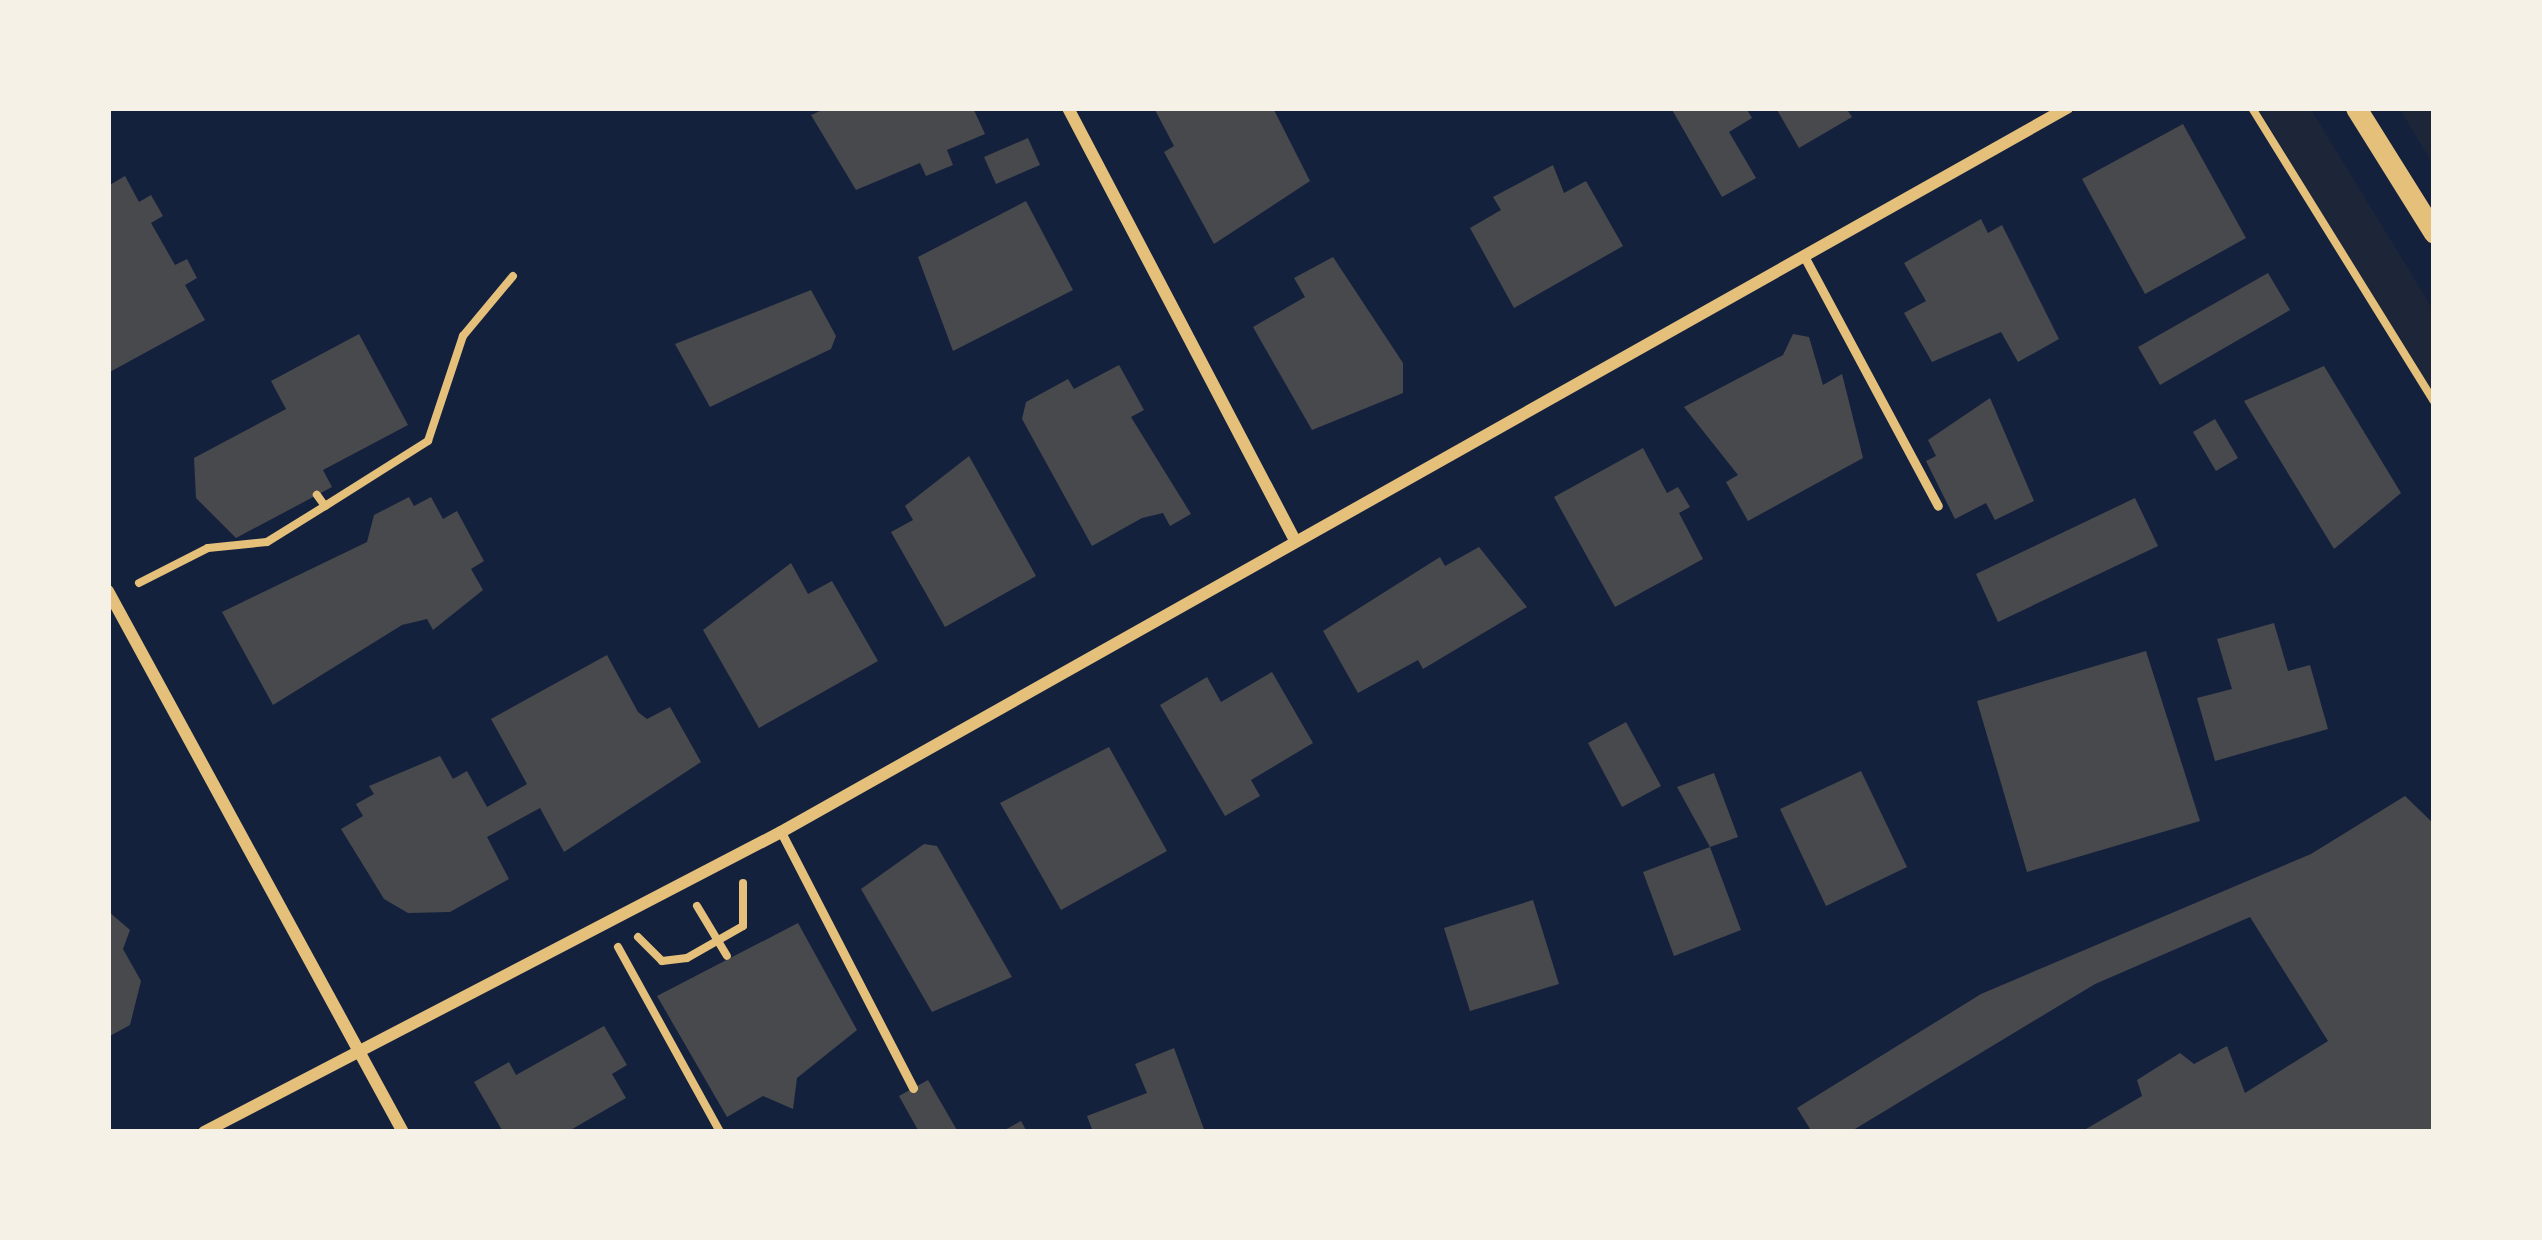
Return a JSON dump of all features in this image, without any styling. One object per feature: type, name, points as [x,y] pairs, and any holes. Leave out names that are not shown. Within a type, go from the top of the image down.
[{"type":"street","points":[[1068,108],[1294,539]]},
{"type":"street","points":[[204,1132],[781,832],[1294,539],[2067,108]]},
{"type":"street","points":[[2356,108],[2434,233]]},
{"type":"street","points":[[110,594],[403,1132]]},
{"type":"lane","points":[[1805,258],[1937,506]]},
{"type":"lane","points":[[781,832],[914,1088]]},
{"type":"path","points":[[2252,108],[2434,401]]},
{"type":"path","points":[[110,594],[180,558],[267,542],[428,441],[463,336],[513,276]]},
{"type":"path","points":[[317,495],[325,506]]},
{"type":"path","points":[[626,914],[662,961],[717,941],[751,907],[729,859]]},
{"type":"path","points":[[705,920],[727,956]]},
{"type":"path","points":[[606,925],[720,1132]]},
{"type":"shaded area","points":[[2258,108],[2310,108],[2434,311],[2434,397]]},
{"type":"shaded area","points":[[2399,108],[2434,108],[2434,166]]},
{"type":"building","points":[[827,108],[973,108],[985,134],[947,150],[953,165],[926,176],[920,163],[856,190],[811,115]]},
{"type":"building","points":[[1154,108],[1273,108],[1310,181],[1214,244],[1164,152],[1174,146]]},
{"type":"building","points":[[1671,108],[1746,108],[1752,118],[1729,132],[1756,178],[1722,197]]},
{"type":"building","points":[[1776,108],[1846,108],[1852,117],[1799,148]]},
{"type":"building","points":[[2183,124],[2246,238],[2145,294],[2082,179]]},
{"type":"building","points":[[1028,138],[1040,165],[996,184],[984,157]]},
{"type":"building","points":[[1553,165],[1564,193],[1586,181],[1623,246],[1514,308],[1470,228],[1501,210],[1493,197]]},
{"type":"building","points":[[125,176],[139,202],[151,195],[163,216],[151,223],[175,265],[187,259],[197,278],[185,285],[205,320],[108,373],[108,186]]},
{"type":"building","points":[[1026,201],[1073,290],[953,351],[918,257]]},
{"type":"building","points":[[1981,219],[1988,233],[2002,225],[2059,339],[2018,362],[2001,332],[1932,362],[1904,313],[1926,301],[1904,263]]},
{"type":"building","points":[[1333,257],[1403,363],[1403,393],[1312,430],[1253,327],[1305,297],[1294,278]]},
{"type":"building","points":[[2268,273],[2290,310],[2160,385],[2138,347]]},
{"type":"building","points":[[811,290],[836,336],[831,349],[710,407],[675,344]]},
{"type":"building","points":[[359,334],[408,425],[323,470],[332,487],[236,538],[196,498],[194,458],[286,409],[271,381]]},
{"type":"building","points":[[1793,334],[1809,337],[1823,385],[1842,374],[1863,458],[1748,521],[1726,482],[1738,475],[1684,407],[1783,355]]},
{"type":"building","points":[[1119,365],[1144,410],[1131,417],[1191,514],[1170,526],[1163,513],[1142,518],[1092,546],[1022,419],[1026,402],[1068,379],[1074,389]]},
{"type":"building","points":[[2324,366],[2401,493],[2334,549],[2244,401]]},
{"type":"building","points":[[1990,398],[2034,501],[1995,520],[1986,503],[1955,519],[1926,461],[1936,456],[1928,440]]},
{"type":"building","points":[[2215,419],[2238,458],[2216,471],[2193,432]]},
{"type":"building","points":[[1643,448],[1667,493],[1678,487],[1690,507],[1679,513],[1703,559],[1615,607],[1554,497]]},
{"type":"building","points":[[969,456],[1036,576],[945,627],[891,532],[913,520],[905,506]]},
{"type":"building","points":[[409,497],[414,506],[431,497],[443,519],[457,511],[484,561],[471,569],[483,590],[433,630],[427,619],[402,625],[273,705],[222,612],[367,542],[374,515]]},
{"type":"building","points":[[2135,498],[2158,546],[1998,622],[1976,574]]},
{"type":"building","points":[[1479,547],[1527,607],[1423,669],[1418,660],[1358,693],[1323,631],[1440,557],[1445,566]]},
{"type":"building","points":[[791,563],[808,594],[832,581],[878,661],[759,728],[703,630]]},
{"type":"building","points":[[2274,623],[2288,671],[2310,665],[2328,729],[2215,761],[2197,698],[2232,689],[2217,639]]},
{"type":"building","points":[[2146,651],[2200,821],[2027,872],[1977,701]]},
{"type":"building","points":[[607,655],[638,712],[647,719],[670,707],[701,762],[564,852],[540,808],[487,837],[509,879],[450,912],[408,913],[384,899],[341,829],[363,816],[356,804],[374,794],[369,786],[440,756],[453,779],[467,771],[487,807],[527,784],[491,719]]},
{"type":"building","points":[[1272,672],[1313,743],[1251,780],[1260,796],[1225,816],[1160,705],[1207,677],[1221,702]]},
{"type":"building","points":[[1626,722],[1661,786],[1622,807],[1588,743]]},
{"type":"building","points":[[1109,747],[1167,851],[1061,910],[1000,803]]},
{"type":"building","points":[[1861,771],[1907,867],[1826,906],[1780,809]]},
{"type":"building","points":[[1714,773],[1738,837],[1710,847],[1677,787]]},
{"type":"building","points":[[2405,796],[2434,824],[2434,1132],[2081,1132],[2142,1096],[2137,1080],[2180,1053],[2194,1064],[2227,1046],[2245,1093],[2328,1041],[2250,917],[2095,984],[1850,1132],[1812,1132],[1797,1108],[1981,994],[2311,854]]},
{"type":"building","points":[[924,844],[937,846],[1012,977],[932,1012],[861,889]]},
{"type":"building","points":[[1710,847],[1741,930],[1674,956],[1643,872]]},
{"type":"building","points":[[1533,900],[1559,984],[1470,1011],[1444,928]]},
{"type":"building","points":[[108,911],[130,930],[123,949],[141,981],[130,1025],[108,1037]]},
{"type":"building","points":[[798,923],[857,1030],[797,1078],[793,1109],[763,1096],[727,1117],[657,996]]},
{"type":"building","points":[[604,1026],[627,1065],[612,1074],[626,1098],[567,1132],[503,1132],[474,1082],[509,1062],[516,1075]]},
{"type":"building","points":[[1174,1048],[1205,1132],[1093,1132],[1087,1116],[1147,1093],[1135,1064]]},
{"type":"building","points":[[928,1080],[958,1132],[919,1132],[899,1096]]},
{"type":"building","points":[[1021,1121],[1027,1132],[1001,1132]]}]
